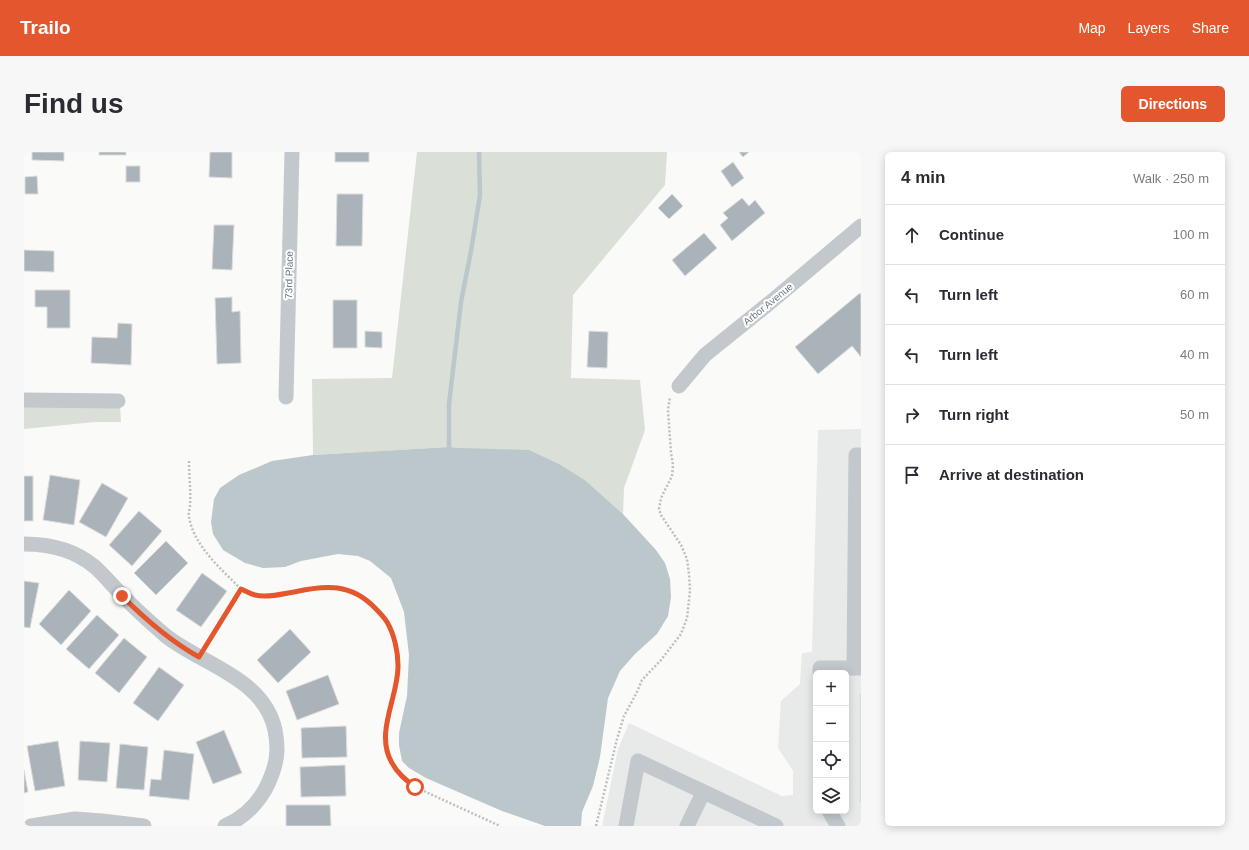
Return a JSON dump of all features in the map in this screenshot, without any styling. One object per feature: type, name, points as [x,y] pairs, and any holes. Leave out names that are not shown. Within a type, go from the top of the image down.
[{"type":"street","name":"73rd Place","points":[[286,397],[292,152]]},
{"type":"street","name":"Arbor Avenue","points":[[679,386],[705,355],[861,226]]},
{"type":"street","points":[[24,400],[118,401]]},
{"type":"street","points":[[820,670],[820,668],[858,668],[856,455],[861,455]]},
{"type":"street","points":[[24,544],[49,546],[81,557],[94,566],[137,611],[183,648],[246,684],[259,697],[274,722],[278,743],[276,762],[268,786],[255,805],[237,821],[225,826]]},
{"type":"street","points":[[626,826],[638,761],[776,826]]},
{"type":"street","points":[[687,826],[704,793]]},
{"type":"street","points":[[831,814],[838,826]]},
{"type":"street","points":[[31,826],[75,820],[109,821],[144,826]]},
{"type":"path","points":[[596,826],[624,716],[642,680],[661,660],[678,638],[687,618],[690,580],[687,559],[681,545],[659,509],[661,498],[672,476],[673,465],[668,421],[669,400],[672,392],[679,386]]},
{"type":"path","points":[[189,461],[190,506],[188,515],[191,524],[198,539],[207,552],[241,589],[255,595],[265,596],[326,587],[350,590],[360,595],[370,603],[387,622],[396,646],[398,666],[385,740],[391,763],[406,780],[415,787],[500,826]]},
{"type":"path","points":[[199,657],[241,589]]},
{"type":"shaded area","points":[[417,152],[667,152],[665,185],[573,295],[571,378],[640,380],[645,430],[624,488],[623,514],[586,481],[462,448],[449,447],[313,455],[312,379],[392,378]]},
{"type":"shaded area","points":[[24,405],[120,405],[121,422],[95,422],[24,429]]},
{"type":"shaded area","points":[[861,429],[861,826],[602,826],[618,749],[629,723],[782,796],[793,795],[793,771],[778,748],[781,701],[800,684],[802,653],[812,652],[818,430]]},
{"type":"shaded area","points":[[449,447],[529,450],[559,464],[586,481],[623,514],[656,550],[665,563],[670,579],[671,597],[668,616],[657,634],[635,654],[620,671],[608,698],[600,757],[593,786],[582,812],[581,826],[545,826],[502,811],[426,778],[409,768],[402,761],[399,745],[399,733],[407,696],[409,655],[404,612],[391,578],[370,561],[358,556],[338,554],[301,561],[285,567],[263,568],[245,563],[223,550],[213,534],[211,522],[214,499],[220,488],[239,475],[272,461],[313,455]]},
{"type":"building","points":[[32,152],[64,152],[64,161],[32,160]]},
{"type":"building","points":[[99,152],[126,152],[126,155],[99,155]]},
{"type":"building","points":[[210,152],[232,152],[232,178],[209,177]]},
{"type":"building","points":[[335,152],[369,152],[369,162],[335,162]]},
{"type":"building","points":[[739,152],[749,152],[743,157]]},
{"type":"building","points":[[733,162],[744,178],[732,187],[721,171]]},
{"type":"building","points":[[126,166],[140,166],[140,182],[126,182]]},
{"type":"building","points":[[37,176],[38,194],[25,194],[25,177]]},
{"type":"building","points":[[337,194],[363,194],[362,246],[336,246]]},
{"type":"building","points":[[672,194],[683,206],[669,219],[658,208]]},
{"type":"building","points":[[742,198],[749,206],[755,200],[765,213],[732,241],[720,225],[728,218],[723,213]]},
{"type":"building","points":[[214,225],[234,225],[232,270],[212,269]]},
{"type":"building","points":[[704,233],[717,248],[685,276],[672,260]]},
{"type":"building","points":[[24,250],[54,251],[54,272],[24,271]]},
{"type":"building","points":[[35,290],[70,290],[70,328],[47,328],[47,307],[35,307]]},
{"type":"building","points":[[860,293],[861,357],[852,346],[818,374],[795,347]]},
{"type":"building","points":[[232,297],[232,312],[240,311],[241,363],[217,364],[215,298]]},
{"type":"building","points":[[333,300],[357,300],[357,348],[333,348]]},
{"type":"building","points":[[118,323],[132,324],[131,365],[91,363],[92,337],[117,338]]},
{"type":"building","points":[[365,331],[382,332],[382,348],[365,347]]},
{"type":"building","points":[[589,331],[608,332],[607,368],[587,367]]},
{"type":"building","points":[[50,475],[80,480],[74,525],[43,520]]},
{"type":"building","points":[[24,476],[33,476],[33,521],[24,521]]},
{"type":"building","points":[[102,483],[128,498],[106,537],[79,522]]},
{"type":"building","points":[[139,511],[162,531],[132,566],[109,545]]},
{"type":"building","points":[[166,541],[188,563],[156,595],[134,573]]},
{"type":"building","points":[[202,573],[227,591],[201,627],[176,610]]},
{"type":"building","points":[[24,581],[39,583],[30,628],[24,627]]},
{"type":"building","points":[[69,590],[91,611],[61,645],[39,624]]},
{"type":"building","points":[[97,615],[119,635],[89,669],[66,649]]},
{"type":"building","points":[[290,629],[311,652],[278,683],[257,660]]},
{"type":"building","points":[[124,638],[147,657],[119,693],[95,673]]},
{"type":"building","points":[[159,667],[184,685],[158,721],[133,703]]},
{"type":"building","points":[[328,675],[339,704],[297,720],[286,691]]},
{"type":"building","points":[[861,694],[861,802],[860,802]]},
{"type":"building","points":[[346,726],[347,757],[302,758],[301,728]]},
{"type":"building","points":[[224,730],[242,773],[213,784],[196,742]]},
{"type":"building","points":[[58,741],[65,786],[35,791],[27,746]]},
{"type":"building","points":[[80,741],[110,743],[107,782],[78,780]]},
{"type":"building","points":[[120,744],[148,747],[144,790],[116,788]]},
{"type":"building","points":[[164,750],[194,754],[189,800],[149,796],[151,779],[161,780]]},
{"type":"building","points":[[345,765],[346,796],[301,797],[300,767]]},
{"type":"building","points":[[24,770],[28,792],[24,793]]},
{"type":"building","points":[[286,805],[330,805],[331,826],[286,826]]},
{"type":"waterway","points":[[449,447],[449,404],[461,302],[480,195],[479,152]]},
{"type":"route","points":[[122,596],[137,611],[167,636],[183,648],[199,657],[241,589],[255,595],[265,596],[326,587],[350,590],[360,595],[379,612],[387,622],[396,646],[398,666],[397,675],[385,740],[391,763],[406,780],[415,787]]}]
